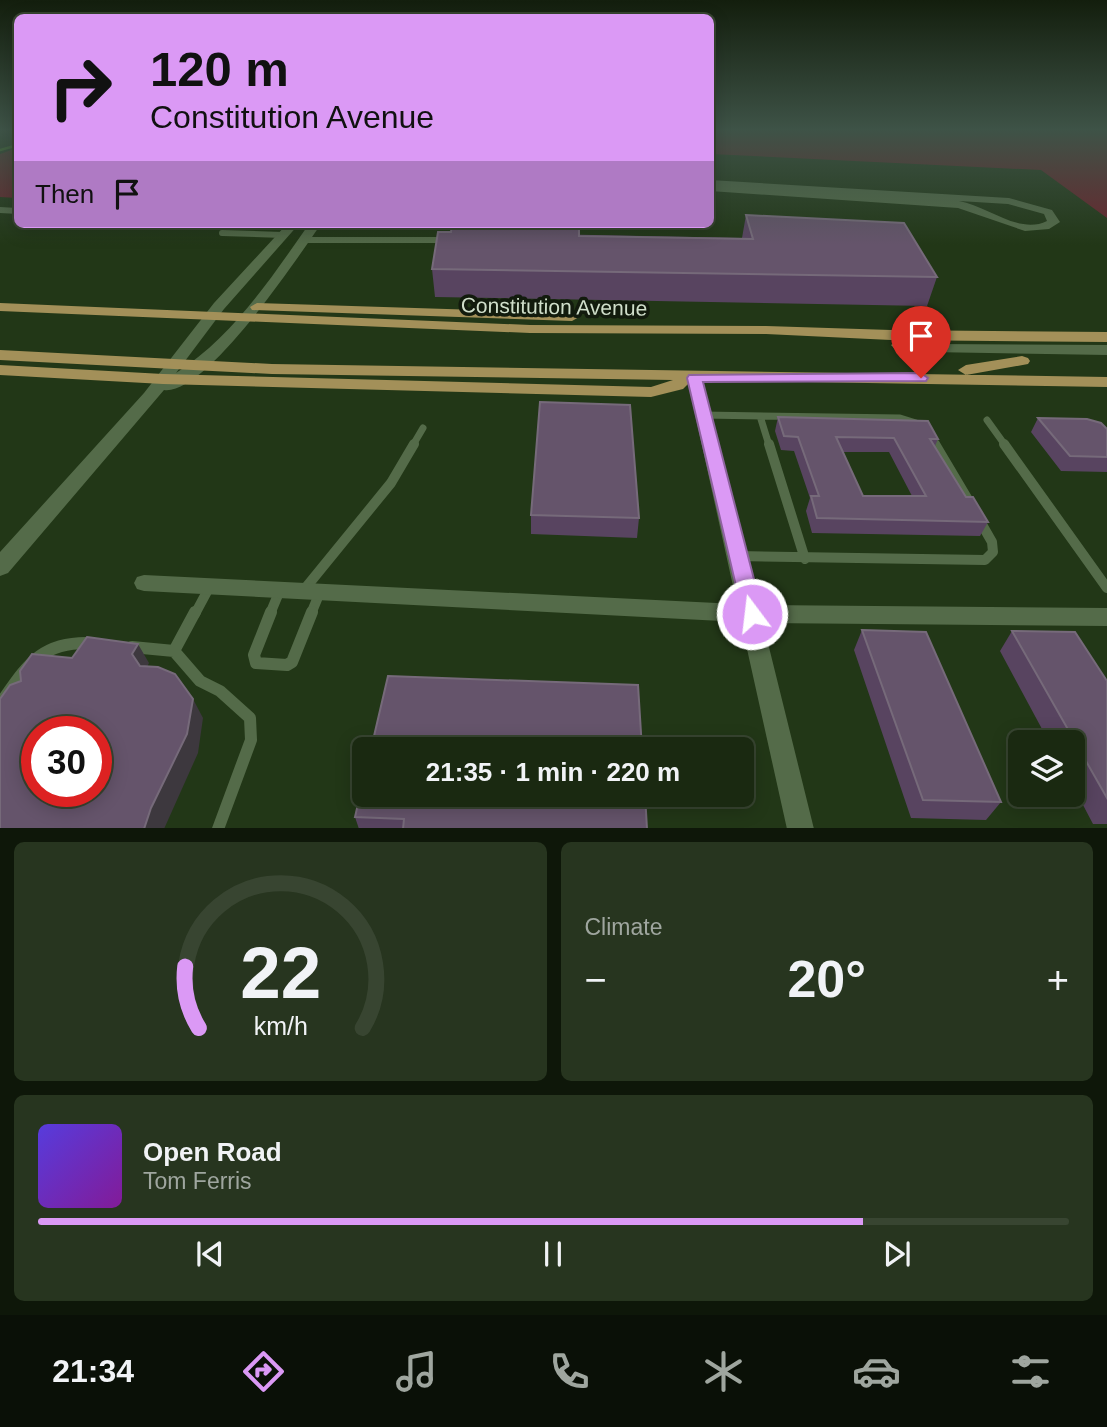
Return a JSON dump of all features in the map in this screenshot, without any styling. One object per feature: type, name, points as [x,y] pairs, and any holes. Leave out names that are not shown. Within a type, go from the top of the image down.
[{"type":"main road","points":[[0,296],[603,318],[708,329]]},
{"type":"main road","name":"Constitution Avenue","points":[[0,307],[530,329],[708,329],[1105,341]]},
{"type":"main road","points":[[800,331],[934,349]]},
{"type":"main road","points":[[0,355],[272,369],[690,378],[921,378],[1107,382]]},
{"type":"main road","points":[[921,378],[1022,361]]},
{"type":"main road","points":[[0,370],[172,379],[651,392],[677,385],[690,378]]},
{"type":"street","points":[[714,186],[996,201],[1037,207],[1054,217],[1054,222],[1044,226],[1024,227],[995,220],[980,210],[945,203],[714,186]]},
{"type":"street","points":[[980,210],[981,205],[996,201]]},
{"type":"street","points":[[172,379],[219,306],[289,228]]},
{"type":"street","points":[[0,567],[150,397],[172,379],[208,357],[255,307],[312,228]]},
{"type":"street","name":"Constitution Avenue","points":[[934,349],[1105,341]]},
{"type":"street","points":[[1022,361],[1107,362]]},
{"type":"street","points":[[690,378],[703,415],[801,828]]},
{"type":"street","points":[[144,583],[752,614],[1107,617]]},
{"type":"lane","points":[[222,233],[283,235]]},
{"type":"lane","points":[[304,240],[451,240]]},
{"type":"lane","points":[[703,415],[900,418],[925,427],[992,542],[993,552],[985,560],[737,556]]},
{"type":"lane","points":[[760,416],[805,559]]},
{"type":"lane","points":[[987,420],[1107,589]]},
{"type":"lane","points":[[280,590],[254,655],[256,663],[287,665],[292,662],[312,591],[409,457],[423,428]]},
{"type":"lane","points":[[174,651],[210,586]]},
{"type":"lane","points":[[8,698],[44,649],[60,641],[106,644]]},
{"type":"lane","points":[[119,646],[174,651],[200,681],[220,691],[250,718],[251,740],[218,828]]},
{"type":"shaded area","points":[[0,168],[14,168],[14,198],[0,197]]},
{"type":"shaded area","points":[[992,168],[1107,168],[1107,218],[1041,170]]},
{"type":"building","points":[[746,215],[904,223],[937,277],[432,269],[438,232],[451,232],[452,228],[579,228],[579,236],[753,239]]},
{"type":"building","points":[[540,402],[630,405],[639,518],[531,515]]},
{"type":"building","points":[[778,417],[928,421],[938,439],[930,439],[966,497],[973,497],[988,522],[817,518],[811,496],[819,496],[798,437],[784,436]],"holes":[[[836,437],[894,438],[926,496],[863,496]]]},
{"type":"building","points":[[1038,418],[1087,419],[1101,423],[1107,429],[1107,457],[1070,456]]},
{"type":"building","points":[[862,630],[926,632],[1001,802],[923,800]]},
{"type":"building","points":[[1012,631],[1075,632],[1107,681],[1107,798],[1085,759],[1085,730],[1068,730]]},
{"type":"building","points":[[87,637],[138,644],[132,654],[140,666],[158,667],[175,674],[193,699],[187,734],[151,808],[144,828],[0,828],[0,699],[10,685],[21,681],[20,671],[32,654],[72,658]]},
{"type":"building","points":[[388,676],[638,685],[641,737],[374,737]]},
{"type":"building","points":[[357,807],[646,807],[647,828],[403,828],[404,819],[355,817]]},
{"type":"route","points":[[752,614],[694,378],[921,378]]}]
